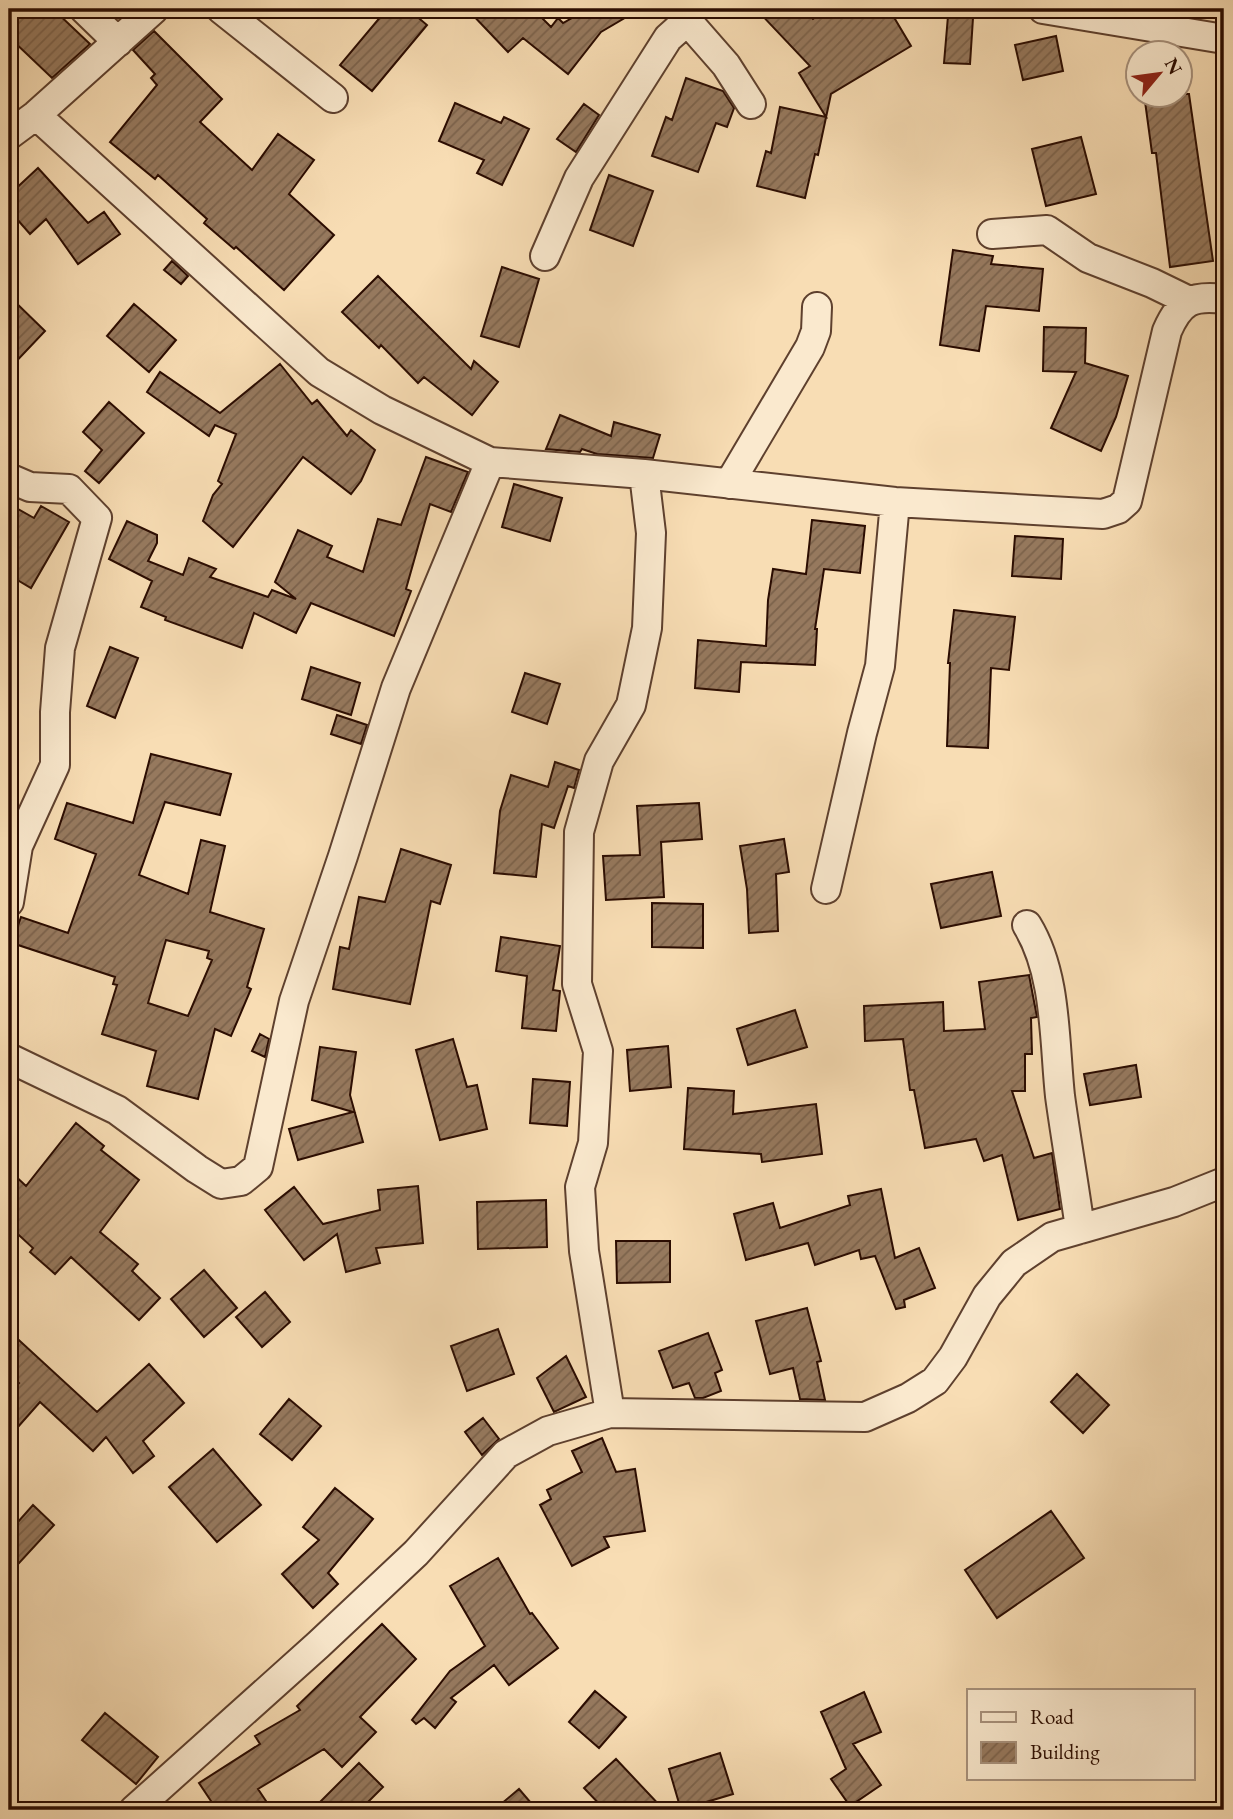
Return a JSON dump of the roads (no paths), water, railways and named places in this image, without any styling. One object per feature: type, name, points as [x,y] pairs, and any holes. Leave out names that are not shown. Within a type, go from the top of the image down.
[{"type":"street","points":[[83,9],[118,42]]},
{"type":"street","points":[[9,135],[154,9]]},
{"type":"street","points":[[221,9],[334,98]]},
{"type":"street","points":[[1043,9],[1224,39]]},
{"type":"street","points":[[545,256],[579,178],[682,15],[726,65],[751,104]]},
{"type":"street","points":[[36,114],[319,372],[382,410],[490,462],[644,474],[895,502],[1103,514],[1118,509],[1127,501],[1167,331],[1175,311],[1189,302],[1208,297],[1224,299]]},
{"type":"street","points":[[992,234],[1047,230],[1088,258],[1152,283],[1189,302]]},
{"type":"street","points":[[729,484],[810,347],[816,331],[817,307]]},
{"type":"street","points":[[9,1058],[117,1110],[221,1184],[241,1181],[258,1167],[294,1001],[344,856],[396,688],[490,462]]},
{"type":"street","points":[[610,1413],[584,1251],[580,1186],[593,1143],[598,1051],[577,984],[579,832],[599,761],[631,705],[647,628],[651,533],[644,474]]},
{"type":"street","points":[[9,478],[30,487],[69,489],[97,518],[60,648],[55,712],[55,765],[18,846],[9,902]]},
{"type":"street","points":[[826,889],[880,666],[895,502]]},
{"type":"street","points":[[1027,925],[1039,944],[1056,1026],[1060,1096],[1080,1228]]},
{"type":"street","points":[[134,1810],[416,1553],[506,1454],[548,1431],[610,1413],[865,1417],[908,1398],[935,1381],[953,1357],[987,1296],[1014,1264],[1052,1237],[1174,1202],[1224,1182]]}]
